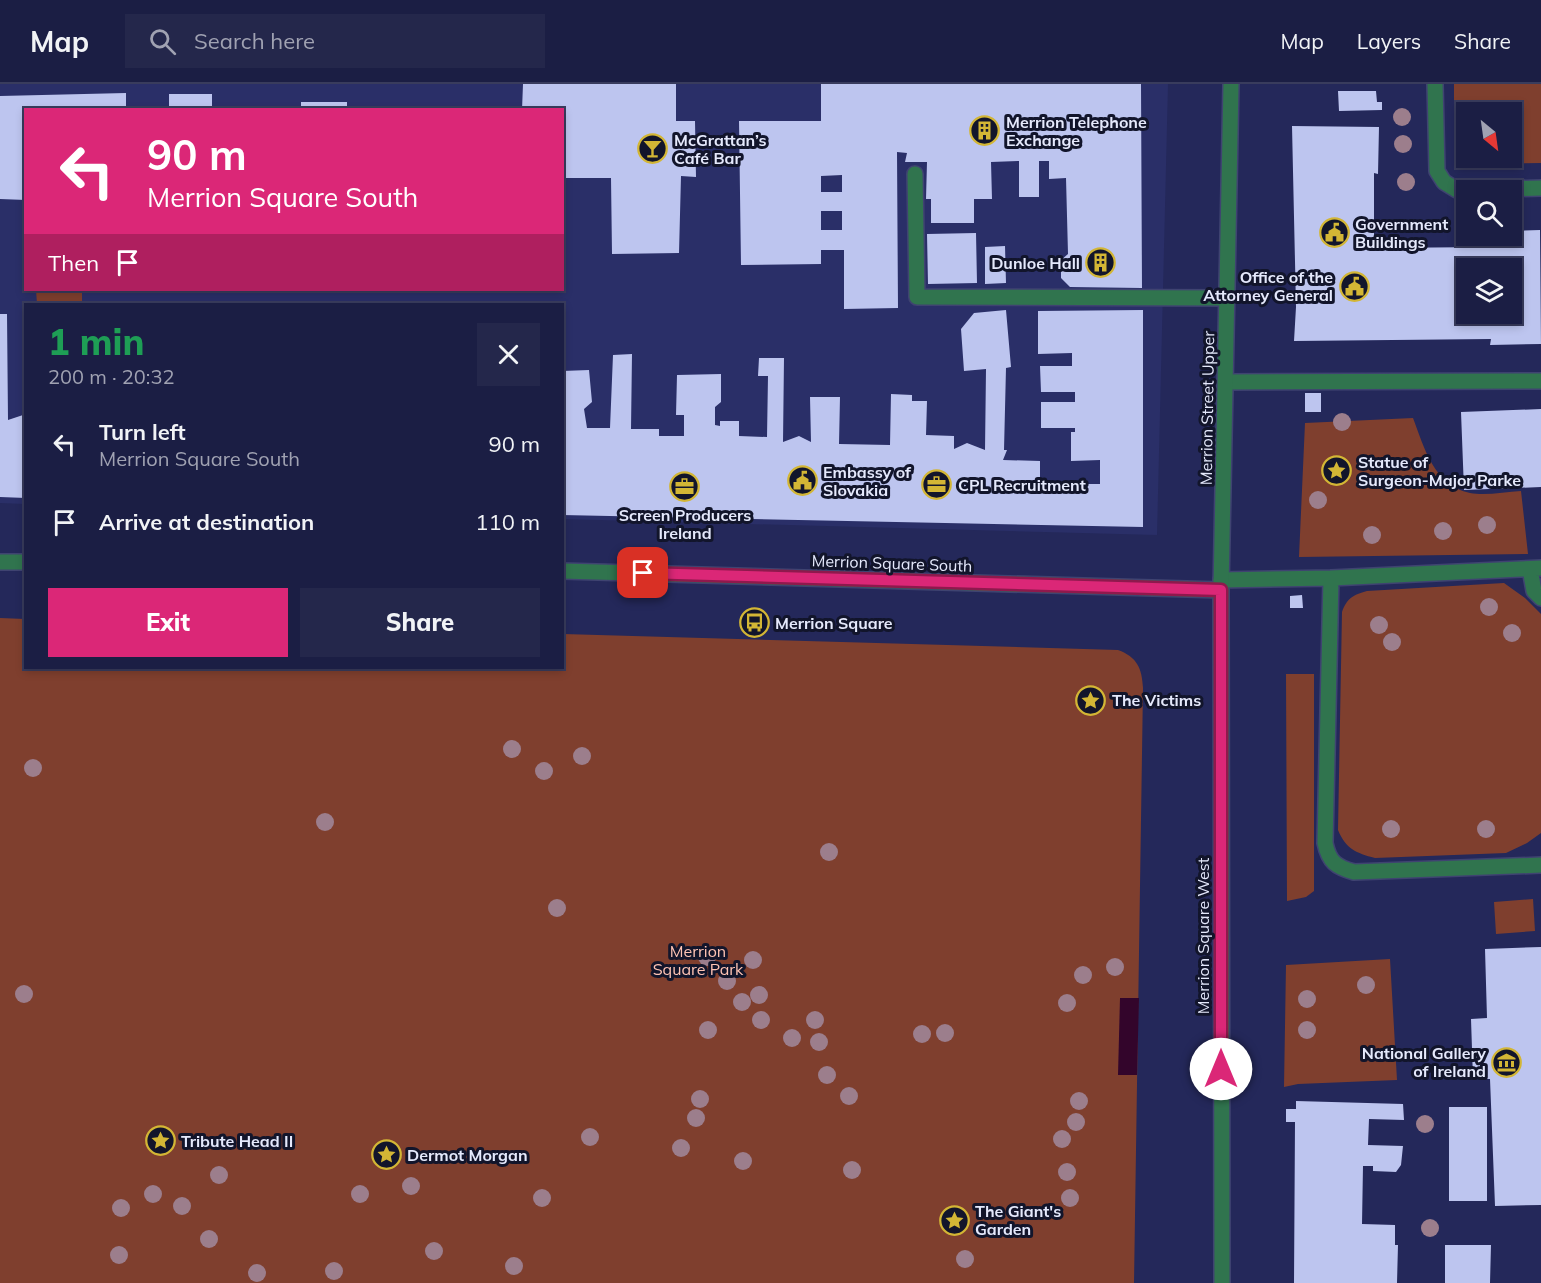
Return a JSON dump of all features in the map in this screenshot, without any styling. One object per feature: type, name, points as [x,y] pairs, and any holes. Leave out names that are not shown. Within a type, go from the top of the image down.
[{"type":"street","name":"Merrion Street Upper","points":[[1221,585],[1232,84]]},
{"type":"street","points":[[1435,84],[1437,171],[1444,182],[1457,190],[1541,188]]},
{"type":"street","points":[[915,174],[917,297],[1227,298]]},
{"type":"street","points":[[1226,382],[1541,381]]},
{"type":"street","points":[[0,562],[24,562]]},
{"type":"street","points":[[1535,568],[1534,591],[1541,598]]},
{"type":"street","name":"Merrion Square South","points":[[564,571],[1221,585],[1535,568]]},
{"type":"street","points":[[1330,578],[1325,843],[1328,857],[1336,867],[1354,872],[1541,865]]},
{"type":"street","name":"Merrion Square West","points":[[1221,585],[1222,1283]]},
{"type":"shaded area","points":[[0,84],[1168,84],[1157,535],[564,519],[564,303],[24,303],[24,504],[0,503]]},
{"type":"shaded area","points":[[1120,998],[1139,998],[1137,1075],[1118,1075]]},
{"type":"green space","points":[[1454,84],[1541,84],[1541,163],[1522,163],[1522,102],[1456,102],[1456,151],[1454,146]]},
{"type":"green space","points":[[36,291],[82,291],[82,303],[37,303]]},
{"type":"green space","points":[[1413,418],[1426,453],[1447,482],[1458,489],[1476,494],[1521,491],[1528,554],[1299,557],[1305,423]]},
{"type":"green space","points":[[1504,583],[1525,598],[1541,614],[1541,833],[1506,853],[1375,858],[1357,852],[1344,842],[1338,830],[1342,612],[1346,603],[1354,596],[1367,591]]},
{"type":"green space","name":"Merrion Square Park","points":[[0,618],[24,619],[24,669],[564,669],[564,634],[1118,650],[1130,656],[1140,669],[1143,688],[1134,1283],[0,1283]]},
{"type":"green space","points":[[1286,674],[1314,674],[1314,891],[1306,897],[1287,901]]},
{"type":"green space","points":[[1533,899],[1535,931],[1496,934],[1494,902]]},
{"type":"green space","points":[[1390,959],[1397,1080],[1298,1084],[1284,1087],[1286,965]]},
{"type":"building","name":"McGrattan’s Café Bar","points":[[523,84],[676,84],[676,121],[695,121],[696,177],[681,176],[679,253],[612,254],[611,178],[564,178],[564,108],[522,108]]},
{"type":"building","points":[[821,84],[1141,84],[1142,288],[1070,287],[1061,278],[1061,260],[1068,254],[1066,178],[1049,179],[1049,161],[1039,161],[1039,197],[1019,197],[1019,161],[991,162],[992,199],[974,199],[974,223],[931,223],[931,199],[926,199],[927,162],[905,162],[907,153],[897,152],[898,308],[844,309],[844,250],[821,250],[821,264],[741,265],[739,121],[821,121]],"holes":[[[842,175],[842,192],[821,192],[821,176]],[[821,211],[842,211],[842,230],[821,230]]]},
{"type":"building","points":[[1338,91],[1376,91],[1377,102],[1382,102],[1382,110],[1339,111]]},
{"type":"building","points":[[126,93],[126,108],[24,108],[24,200],[0,199],[0,96]]},
{"type":"building","points":[[169,94],[212,94],[212,108],[169,108]]},
{"type":"building","points":[[301,102],[347,102],[347,108],[301,108]]},
{"type":"building","name":"Government Buildings","points":[[1292,126],[1379,127],[1378,174],[1374,173],[1374,248],[1522,246],[1522,231],[1540,230],[1541,344],[1490,345],[1491,339],[1294,341],[1296,307]]},
{"type":"building","points":[[976,233],[977,283],[928,284],[927,234]]},
{"type":"building","points":[[1005,246],[1006,283],[985,284],[985,247]]},
{"type":"building","points":[[1006,310],[1011,367],[1006,368],[1004,450],[1007,450],[1003,460],[1040,461],[1040,484],[1100,484],[1100,460],[1071,461],[1071,432],[1075,432],[1075,428],[1041,428],[1041,402],[1075,402],[1075,392],[1041,392],[1040,366],[1072,366],[1072,353],[1038,354],[1038,311],[1143,310],[1143,527],[564,515],[564,371],[589,370],[592,402],[584,409],[587,428],[610,428],[613,355],[632,354],[631,429],[659,429],[659,436],[684,436],[684,415],[676,415],[677,375],[721,374],[721,402],[715,407],[715,425],[720,426],[720,421],[739,421],[739,436],[767,437],[768,376],[758,376],[759,358],[784,358],[783,442],[799,436],[811,442],[810,397],[840,397],[839,444],[890,445],[891,394],[912,395],[912,401],[927,401],[926,435],[954,436],[954,449],[967,443],[985,450],[986,369],[964,371],[961,329],[974,313]]},
{"type":"building","points":[[0,314],[7,314],[8,420],[24,415],[24,498],[0,497]]},
{"type":"building","points":[[1305,393],[1321,393],[1321,412],[1305,412]]},
{"type":"building","points":[[1541,409],[1541,487],[1464,490],[1461,412]]},
{"type":"building","points":[[1302,595],[1303,608],[1290,608],[1290,596]]},
{"type":"building","name":"National Gallery of Ireland","points":[[1541,947],[1541,1205],[1495,1206],[1490,1079],[1473,1079],[1471,1019],[1487,1018],[1485,949]]},
{"type":"building","points":[[1296,1101],[1403,1104],[1404,1120],[1369,1119],[1368,1145],[1403,1146],[1401,1165],[1396,1172],[1373,1171],[1373,1166],[1363,1166],[1362,1224],[1395,1225],[1395,1245],[1398,1245],[1397,1283],[1294,1283],[1295,1122],[1286,1122],[1286,1109],[1296,1109]]},
{"type":"building","points":[[1449,1107],[1487,1107],[1487,1201],[1449,1201]]},
{"type":"building","points":[[1445,1245],[1491,1245],[1490,1283],[1445,1283]]},
{"type":"place","name":"Merrion Telephone Exchange","points":[[985,131]]},
{"type":"place","name":"McGrattan’s Café Bar","points":[[653,149]]},
{"type":"place","name":"Government Buildings","points":[[1334,233]]},
{"type":"place","name":"Dunloe Hall","points":[[1101,263]]},
{"type":"place","name":"Office of the Attorney General","points":[[1354,286]]},
{"type":"place","name":"Statue of Surgeon-Major Parke","points":[[1337,471]]},
{"type":"place","name":"Embassy of Slovakia","points":[[802,481]]},
{"type":"place","name":"CPL Recruitment","points":[[937,485]]},
{"type":"place","name":"Screen Producers Ireland","points":[[685,487]]},
{"type":"place","name":"Merrion Square","points":[[754,623]]},
{"type":"place","name":"The Victims","points":[[1091,700]]},
{"type":"place","name":"National Gallery of Ireland","points":[[1507,1062]]},
{"type":"place","name":"Tribute Head II","points":[[160,1141]]},
{"type":"place","name":"Dermot Morgan","points":[[386,1155]]},
{"type":"place","name":"The Giant's Garden","points":[[954,1220]]},
{"type":"route","points":[[643,573],[1221,590],[1221,1069]]}]
